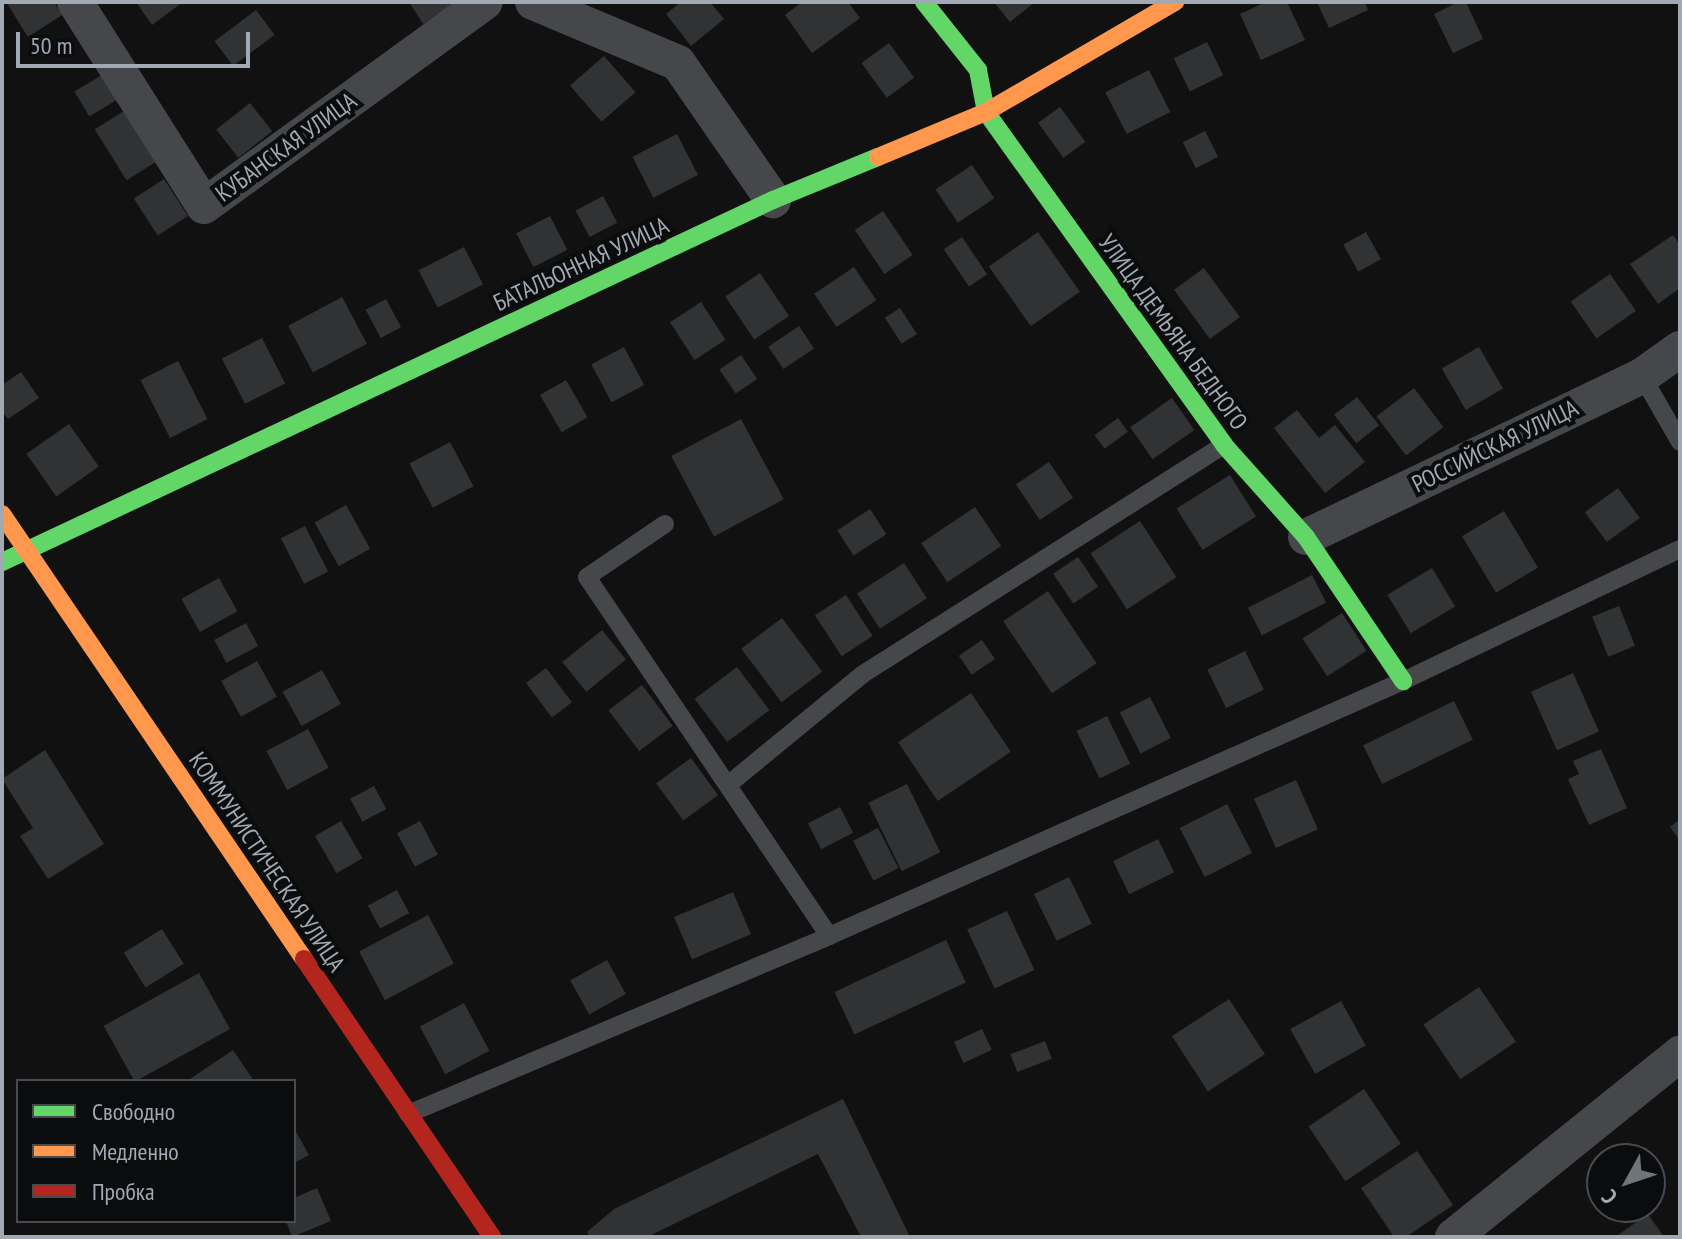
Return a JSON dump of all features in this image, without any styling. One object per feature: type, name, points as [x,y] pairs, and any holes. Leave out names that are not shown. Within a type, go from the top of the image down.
[{"type":"street","name":"КУБАНСКАЯ УЛИЦА","points":[[75,2],[204,206],[485,2]]},
{"type":"street","points":[[533,2],[678,63],[773,200]]},
{"type":"street","name":"УЛИЦА ДЕМЬЯНА БЕДНОГО","points":[[924,2],[978,70],[986,112],[1224,445],[1306,537],[1403,681]]},
{"type":"street","name":"БАТАЛЬОННАЯ УЛИЦА","points":[[2,562],[773,200],[986,112],[1175,2]]},
{"type":"street","name":"РОССИЙСКАЯ УЛИЦА","points":[[1306,537],[1642,376],[1680,349]]},
{"type":"street","name":"КОММУНИСТИЧЕСКАЯ УЛИЦА","points":[[2,514],[492,1237]]},
{"type":"street","points":[[1453,1237],[1680,1054]]},
{"type":"lane","points":[[1642,376],[1680,442]]},
{"type":"lane","points":[[729,784],[863,674],[1224,445]]},
{"type":"lane","points":[[665,524],[587,577],[829,936]]},
{"type":"lane","points":[[408,1114],[829,936],[1403,681],[1680,549]]},
{"type":"building","points":[[6,2],[54,2],[62,15],[28,37]]},
{"type":"building","points":[[136,2],[183,2],[152,25]]},
{"type":"building","points":[[409,2],[458,2],[423,24]]},
{"type":"building","points":[[681,2],[710,2],[724,19],[691,46],[666,14]]},
{"type":"building","points":[[802,2],[848,2],[860,18],[812,53],[785,15]]},
{"type":"building","points":[[994,2],[1035,2],[1010,22]]},
{"type":"building","points":[[1266,2],[1287,2],[1305,40],[1261,60],[1240,14]]},
{"type":"building","points":[[1317,2],[1365,2],[1368,10],[1329,28]]},
{"type":"building","points":[[1458,2],[1466,2],[1483,39],[1453,53],[1434,14]]},
{"type":"building","points":[[256,10],[275,35],[233,66],[214,41]]},
{"type":"building","points":[[1207,42],[1223,75],[1190,91],[1174,58]]},
{"type":"building","points":[[889,43],[914,78],[887,98],[861,63]]},
{"type":"building","points":[[604,56],[635,92],[602,122],[570,86]]},
{"type":"building","points":[[1149,70],[1170,112],[1127,134],[1105,92]]},
{"type":"building","points":[[107,72],[122,97],[89,116],[74,92]]},
{"type":"building","points":[[250,103],[272,131],[238,158],[216,129]]},
{"type":"building","points":[[132,106],[164,157],[126,180],[95,129]]},
{"type":"building","points":[[1060,107],[1085,142],[1063,158],[1038,123]]},
{"type":"building","points":[[1205,131],[1218,157],[1196,168],[1183,142]]},
{"type":"building","points":[[677,134],[698,175],[653,198],[632,157]]},
{"type":"building","points":[[972,165],[994,198],[958,223],[936,190]]},
{"type":"building","points":[[164,179],[188,216],[158,236],[134,199]]},
{"type":"building","points":[[603,196],[617,222],[590,237],[576,211]]},
{"type":"building","points":[[883,211],[913,255],[884,274],[855,230]]},
{"type":"building","points":[[550,216],[567,250],[533,267],[516,233]]},
{"type":"building","points":[[1038,232],[1080,292],[1031,326],[989,266]]},
{"type":"building","points":[[1366,232],[1381,259],[1358,272],[1343,245]]},
{"type":"building","points":[[1673,235],[1680,245],[1680,288],[1658,304],[1630,264]]},
{"type":"building","points":[[962,237],[987,274],[969,287],[944,249]]},
{"type":"building","points":[[464,247],[483,284],[438,308],[419,270]]},
{"type":"building","points":[[854,267],[876,300],[837,327],[814,294]]},
{"type":"building","points":[[1204,268],[1240,317],[1210,339],[1174,290]]},
{"type":"building","points":[[760,273],[789,316],[754,340],[725,296]]},
{"type":"building","points":[[1610,274],[1636,311],[1596,338],[1571,302]]},
{"type":"building","points":[[342,297],[367,344],[313,372],[288,326]]},
{"type":"building","points":[[386,299],[401,327],[381,338],[366,310]]},
{"type":"building","points":[[701,302],[726,340],[694,360],[670,322]]},
{"type":"building","points":[[900,308],[917,334],[902,344],[885,318]]},
{"type":"building","points":[[799,326],[814,348],[783,369],[768,347]]},
{"type":"building","points":[[262,338],[285,383],[245,404],[222,358]]},
{"type":"building","points":[[624,347],[644,385],[612,402],[591,364]]},
{"type":"building","points":[[1479,347],[1503,389],[1466,410],[1442,368]]},
{"type":"building","points":[[741,355],[757,379],[736,394],[719,370]]},
{"type":"building","points":[[178,361],[208,419],[170,438],[141,380]]},
{"type":"building","points":[[21,372],[39,398],[8,419],[2,411],[2,385]]},
{"type":"building","points":[[566,380],[588,417],[562,432],[540,395]]},
{"type":"building","points":[[1414,388],[1443,427],[1406,455],[1376,416]]},
{"type":"building","points":[[1357,397],[1379,425],[1356,443],[1334,415]]},
{"type":"building","points":[[1172,398],[1194,430],[1153,459],[1130,427]]},
{"type":"building","points":[[1297,410],[1319,438],[1335,425],[1365,462],[1325,493],[1274,428]]},
{"type":"building","points":[[1118,418],[1128,432],[1105,449],[1095,435]]},
{"type":"building","points":[[741,419],[784,499],[714,536],[671,456]]},
{"type":"building","points":[[69,424],[99,467],[56,496],[26,454]]},
{"type":"building","points":[[450,442],[473,486],[433,508],[409,464]]},
{"type":"building","points":[[1049,462],[1073,498],[1040,520],[1016,484]]},
{"type":"building","points":[[1230,475],[1256,517],[1203,550],[1177,508]]},
{"type":"building","points":[[1618,488],[1640,518],[1607,542],[1585,512]]},
{"type":"building","points":[[346,505],[370,549],[339,566],[315,522]]},
{"type":"building","points":[[975,507],[1001,546],[947,582],[921,543]]},
{"type":"building","points":[[870,509],[886,534],[854,555],[837,530]]},
{"type":"building","points":[[1504,511],[1538,568],[1496,593],[1462,536]]},
{"type":"building","points":[[1140,521],[1176,577],[1127,609],[1091,553]]},
{"type":"building","points":[[305,526],[328,571],[304,584],[281,538]]},
{"type":"building","points":[[1078,557],[1098,587],[1073,604],[1053,574]]},
{"type":"building","points":[[904,563],[927,598],[880,629],[857,593]]},
{"type":"building","points":[[1432,568],[1455,607],[1411,633],[1387,595]]},
{"type":"building","points":[[1312,575],[1326,603],[1262,635],[1248,608]]},
{"type":"building","points":[[219,578],[237,611],[200,632],[181,599]]},
{"type":"building","points":[[1048,591],[1097,663],[1052,693],[1003,621]]},
{"type":"building","points":[[846,595],[873,636],[842,656],[815,615]]},
{"type":"building","points":[[1619,606],[1635,646],[1608,657],[1592,617]]},
{"type":"building","points":[[1342,613],[1367,651],[1327,676],[1303,639]]},
{"type":"building","points":[[782,618],[822,672],[782,702],[741,649]]},
{"type":"building","points":[[246,623],[258,646],[226,663],[214,640]]},
{"type":"building","points":[[602,630],[626,660],[586,692],[562,662]]},
{"type":"building","points":[[982,640],[995,659],[972,675],[959,656]]},
{"type":"building","points":[[1245,651],[1264,690],[1226,708],[1207,669]]},
{"type":"building","points":[[257,661],[277,697],[241,717],[221,681]]},
{"type":"building","points":[[737,667],[769,710],[727,742],[695,699]]},
{"type":"building","points":[[546,668],[572,702],[552,717],[526,683]]},
{"type":"building","points":[[322,670],[341,704],[302,726],[283,692]]},
{"type":"building","points":[[1573,673],[1599,731],[1557,750],[1531,692]]},
{"type":"building","points":[[642,685],[673,726],[639,751],[608,710]]},
{"type":"building","points":[[971,693],[1011,752],[938,801],[898,742]]},
{"type":"building","points":[[1150,697],[1171,738],[1141,753],[1120,712]]},
{"type":"building","points":[[1454,701],[1473,740],[1382,784],[1363,745]]},
{"type":"building","points":[[1107,716],[1130,764],[1100,779],[1076,731]]},
{"type":"building","points":[[308,729],[329,768],[287,790],[267,751]]},
{"type":"building","points":[[1601,749],[1627,808],[1589,825],[1568,779],[1579,774],[1573,761]]},
{"type":"building","points":[[45,750],[104,844],[48,879],[20,836],[33,828],[2,779]]},
{"type":"building","points":[[691,758],[718,795],[683,820],[656,783]]},
{"type":"building","points":[[1296,780],[1318,829],[1276,848],[1254,799]]},
{"type":"building","points":[[907,784],[940,852],[902,871],[868,803]]},
{"type":"building","points":[[374,786],[386,809],[362,822],[350,799]]},
{"type":"building","points":[[1227,804],[1252,853],[1205,877],[1180,828]]},
{"type":"building","points":[[840,807],[853,833],[821,849],[808,823]]},
{"type":"building","points":[[1680,819],[1680,841],[1670,827]]},
{"type":"building","points":[[341,821],[363,858],[337,873],[315,836]]},
{"type":"building","points":[[420,821],[438,855],[415,867],[397,833]]},
{"type":"building","points":[[878,828],[898,868],[873,881],[853,841]]},
{"type":"building","points":[[1158,839],[1174,872],[1129,894],[1113,861]]},
{"type":"building","points":[[1069,877],[1092,924],[1057,941],[1034,894]]},
{"type":"building","points":[[397,890],[409,913],[380,928],[368,905]]},
{"type":"building","points":[[733,892],[751,934],[692,959],[674,917]]},
{"type":"building","points":[[1007,911],[1034,970],[995,989],[967,930]]},
{"type":"building","points":[[428,915],[454,964],[385,1000],[359,952]]},
{"type":"building","points":[[162,929],[184,964],[146,988],[124,953]]},
{"type":"building","points":[[946,940],[966,983],[854,1035],[835,992]]},
{"type":"building","points":[[607,960],[626,994],[589,1014],[570,980]]},
{"type":"building","points":[[199,973],[230,1029],[140,1079],[133,1079],[104,1026]]},
{"type":"building","points":[[1479,987],[1516,1042],[1460,1079],[1423,1024]]},
{"type":"building","points":[[1229,999],[1265,1054],[1208,1091],[1172,1036]]},
{"type":"building","points":[[1341,1001],[1366,1046],[1315,1074],[1290,1029]]},
{"type":"building","points":[[464,1003],[489,1051],[445,1074],[420,1026]]},
{"type":"building","points":[[982,1029],[992,1050],[964,1063],[954,1042]]},
{"type":"building","points":[[1045,1041],[1052,1059],[1017,1072],[1010,1054]]},
{"type":"building","points":[[233,1050],[253,1079],[190,1079]]},
{"type":"building","points":[[1364,1089],[1401,1144],[1345,1181],[1308,1126]]},
{"type":"building","points":[[843,1099],[910,1237],[861,1237],[818,1154],[647,1237],[590,1237],[587,1232],[614,1209]]},
{"type":"building","points":[[296,1132],[309,1155],[296,1162]]},
{"type":"building","points":[[1417,1151],[1453,1205],[1406,1237],[1394,1237],[1361,1188]]},
{"type":"building","points":[[317,1188],[331,1221],[292,1237],[287,1223],[296,1223],[296,1197]]},
{"type":"building","points":[[1635,1223],[1654,1223],[1664,1237],[1615,1237]]},
{"type":"traffic: fast","points":[[924,2],[978,70],[986,112],[1224,445],[1306,537],[1403,681]]},
{"type":"traffic: fast","points":[[2,562],[773,200],[878,157]]},
{"type":"traffic: slow","points":[[878,157],[986,112],[1175,2]]},
{"type":"traffic: slow","points":[[2,514],[304,959]]},
{"type":"traffic: jam","points":[[304,959],[492,1237]]}]
